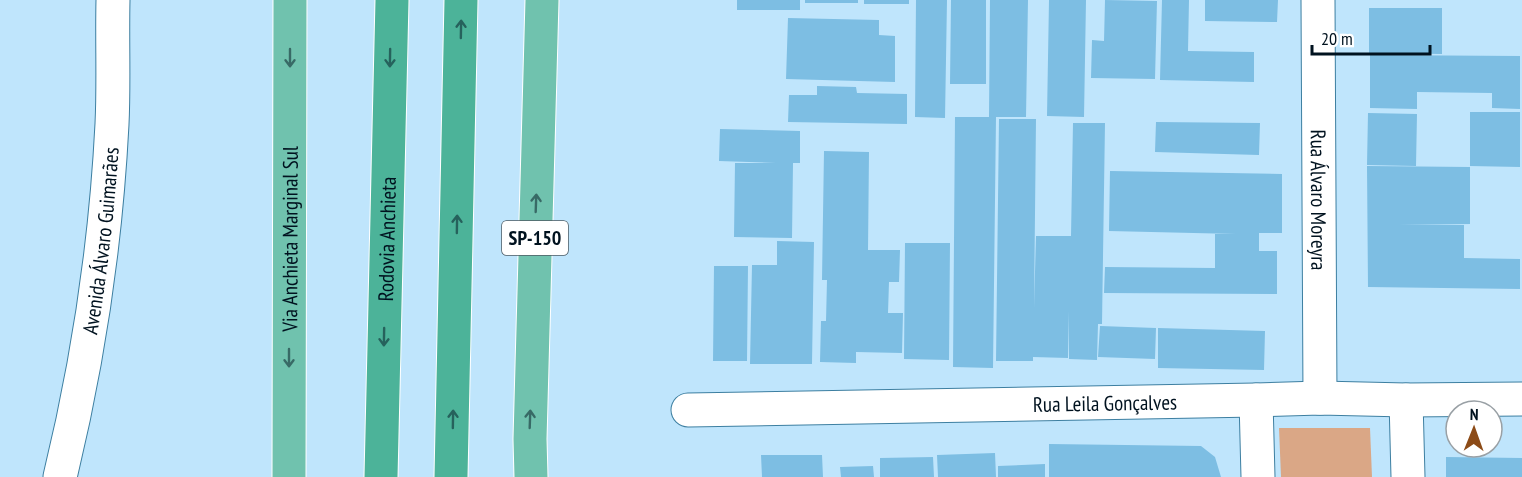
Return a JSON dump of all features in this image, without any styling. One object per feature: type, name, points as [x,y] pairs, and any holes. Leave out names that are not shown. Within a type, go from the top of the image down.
[{"type":"highway","name":"Via Anchieta Marginal Sul","points":[[289,477],[290,0]]},
{"type":"highway","name":"Rodovia Anchieta","points":[[381,477],[392,0]]},
{"type":"highway","points":[[451,477],[461,0]]},
{"type":"highway","name":"SP-150","points":[[531,477],[530,439],[542,0]]},
{"type":"street","name":"Avenida Álvaro Guimarães","points":[[60,477],[85,352],[101,247],[112,123],[112,0]]},
{"type":"street","name":"Rua Álvaro Moreyra","points":[[1318,0],[1320,398]]},
{"type":"street","name":"Rua Leila Gonçalves","points":[[688,410],[1320,398],[1522,399]]},
{"type":"street","points":[[1256,400],[1258,477]]},
{"type":"street","points":[[1406,400],[1408,477]]},
{"type":"shaded area","points":[[1279,428],[1370,428],[1372,477],[1281,477]]},
{"type":"building","points":[[737,0],[800,0],[800,10],[737,10]]},
{"type":"building","points":[[805,0],[858,0],[858,3],[805,3]]},
{"type":"building","points":[[864,0],[909,0],[909,4],[864,4]]},
{"type":"building","points":[[916,0],[947,0],[945,118],[915,117]]},
{"type":"building","points":[[951,0],[986,0],[986,84],[950,84]]},
{"type":"building","points":[[990,0],[1028,0],[1026,117],[996,117],[993,368],[953,367],[955,117],[989,117]]},
{"type":"building","points":[[1049,0],[1086,0],[1084,117],[1047,116]]},
{"type":"building","points":[[1105,0],[1157,1],[1155,79],[1091,78],[1092,40],[1104,41]]},
{"type":"building","points":[[1162,0],[1189,0],[1188,51],[1254,52],[1254,82],[1160,80]]},
{"type":"building","points":[[1205,0],[1278,0],[1277,22],[1205,21]]},
{"type":"building","points":[[1369,8],[1442,8],[1442,54],[1369,53]]},
{"type":"building","points":[[788,18],[879,20],[879,35],[895,36],[895,82],[786,79]]},
{"type":"building","points":[[1370,55],[1520,56],[1520,109],[1492,108],[1492,93],[1417,92],[1417,109],[1370,108]]},
{"type":"building","points":[[817,86],[856,87],[857,93],[907,94],[907,124],[788,122],[789,95],[817,95]]},
{"type":"building","points":[[1470,112],[1520,112],[1520,167],[1470,166]]},
{"type":"building","points":[[1368,113],[1417,114],[1416,166],[1367,165]]},
{"type":"building","points":[[999,119],[1036,119],[1034,308],[1036,236],[1071,236],[1073,123],[1105,123],[1102,324],[1098,324],[1097,360],[1069,359],[1069,311],[1068,358],[1033,357],[1033,361],[996,361]]},
{"type":"building","points":[[1156,122],[1260,123],[1259,155],[1155,152]]},
{"type":"building","points":[[720,129],[800,131],[800,163],[793,163],[792,238],[734,237],[735,163],[776,163],[719,161]]},
{"type":"building","points":[[824,151],[869,152],[868,250],[900,250],[899,282],[889,282],[888,313],[903,313],[902,353],[856,352],[856,363],[820,362],[821,321],[826,321],[827,280],[822,280]]},
{"type":"building","points":[[1367,166],[1470,167],[1470,224],[1399,225],[1464,225],[1464,258],[1520,259],[1520,289],[1368,287]]},
{"type":"building","points":[[1110,171],[1282,174],[1282,233],[1259,233],[1259,251],[1277,251],[1277,294],[1104,293],[1105,267],[1215,268],[1215,234],[1236,234],[1109,231]]},
{"type":"building","points":[[777,241],[814,242],[812,364],[750,364],[752,265],[777,265]]},
{"type":"building","points":[[905,243],[950,243],[949,360],[904,359]]},
{"type":"building","points":[[714,266],[748,266],[747,361],[713,361]]},
{"type":"building","points":[[1100,326],[1156,328],[1155,359],[1098,357]]},
{"type":"building","points":[[1158,328],[1265,331],[1264,370],[1158,368]]},
{"type":"building","points":[[1049,444],[1201,446],[1215,457],[1221,477],[1049,477]]},
{"type":"building","points":[[995,453],[996,477],[938,477],[937,455]]},
{"type":"building","points":[[761,455],[822,455],[823,477],[762,477]]},
{"type":"building","points":[[933,457],[934,477],[880,477],[880,458]]},
{"type":"building","points":[[1522,458],[1522,477],[1446,477],[1446,459]]},
{"type":"building","points":[[1045,464],[1045,477],[998,477],[998,466]]},
{"type":"building","points":[[873,466],[874,477],[841,477],[840,467]]}]
